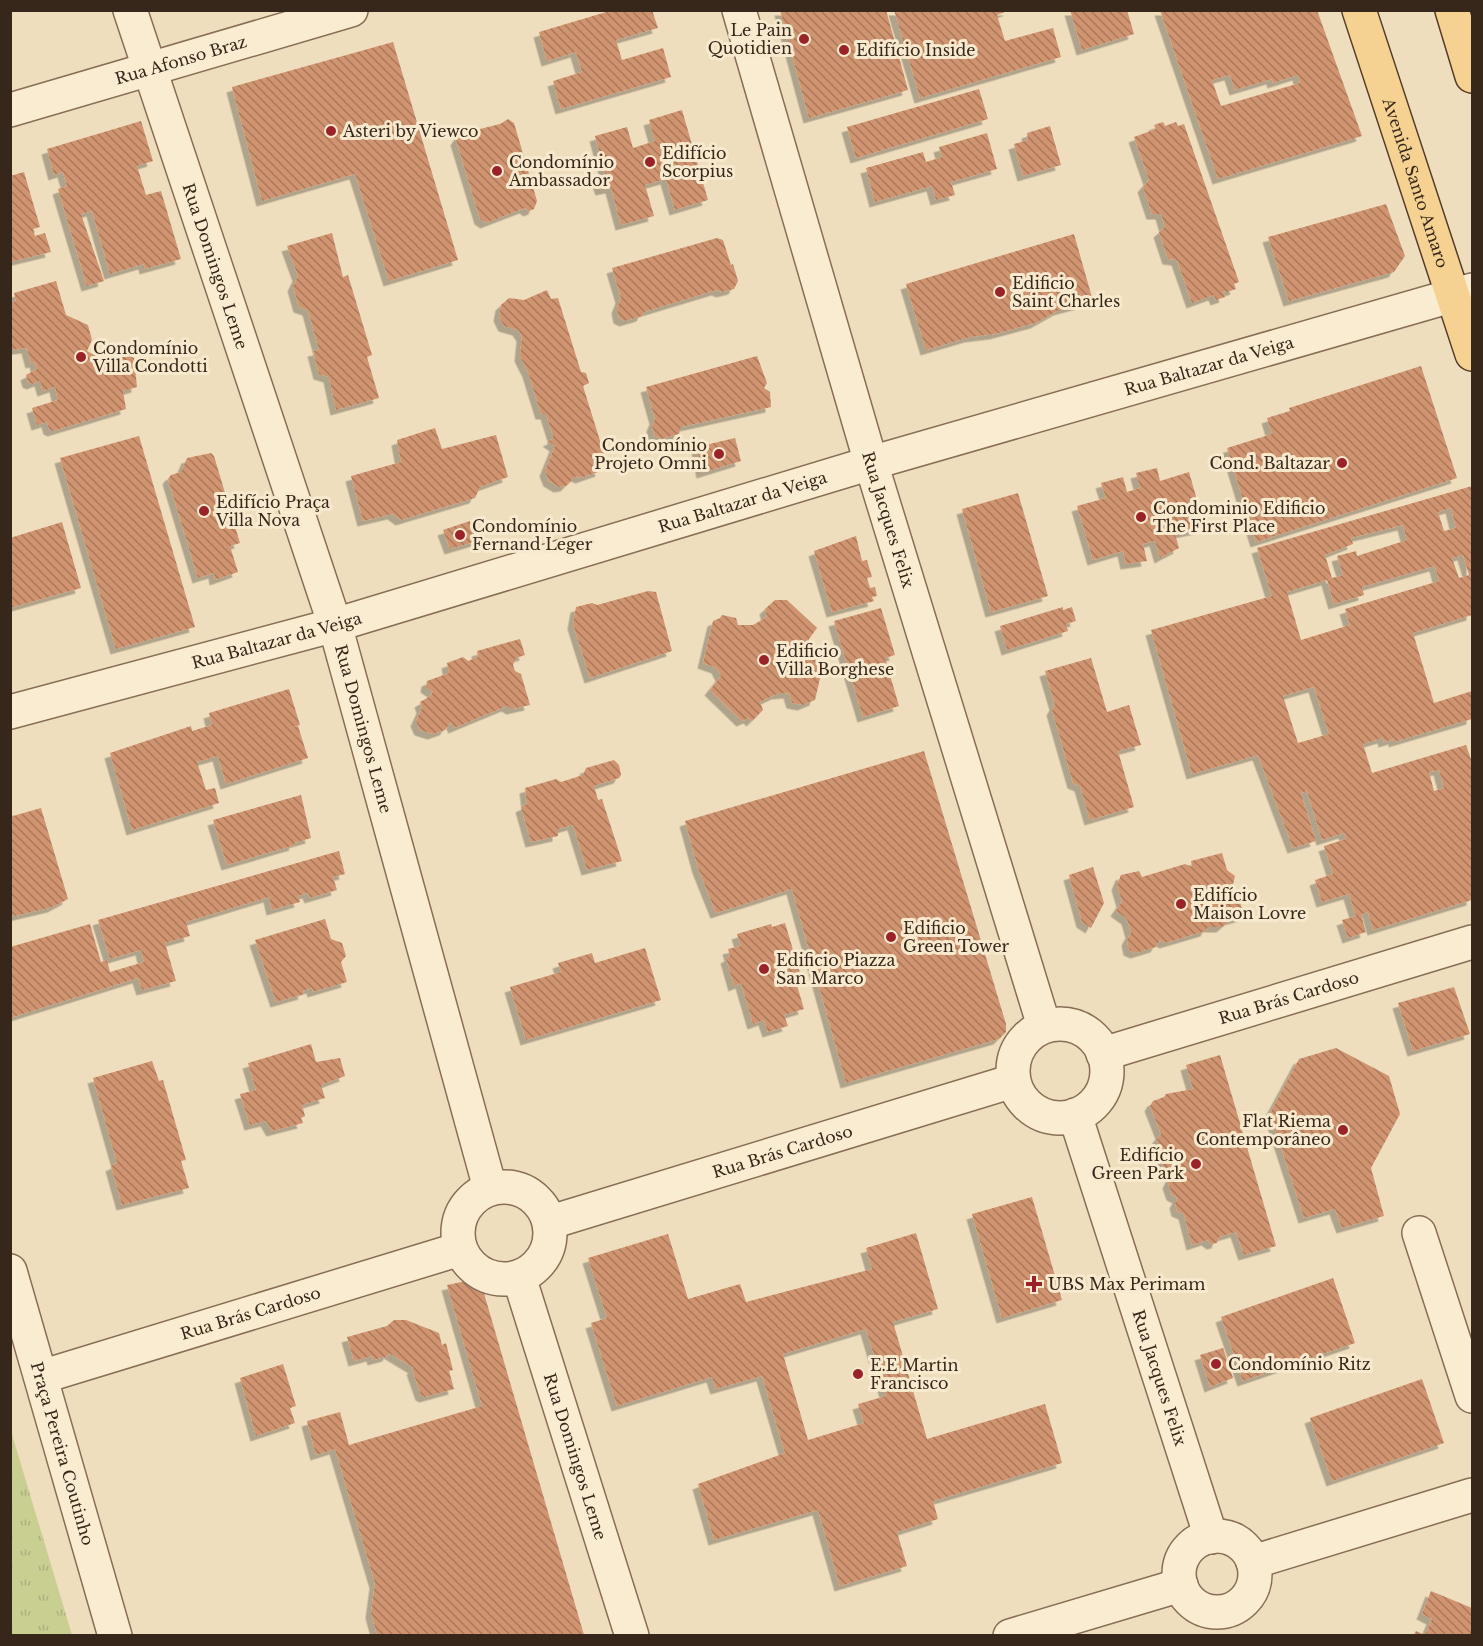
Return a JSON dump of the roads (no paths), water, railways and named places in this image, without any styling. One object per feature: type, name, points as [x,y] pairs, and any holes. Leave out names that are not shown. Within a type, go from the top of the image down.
[{"type":"main road","name":"Avenida Santo Amaro","points":[[1359,10],[1463,293],[1473,354]]},
{"type":"main road","points":[[1460,17],[1473,76]]},
{"type":"street","name":"Rua Domingos Leme","points":[[130,10],[335,625],[490,1188]]},
{"type":"street","name":"Rua Afonso Braz","points":[[10,110],[351,10]]},
{"type":"street","name":"Rua Jacques Felix","points":[[739,10],[871,463],[1044,1026]]},
{"type":"street","name":"Rua Baltazar da Veiga","points":[[10,712],[335,625],[871,463],[1463,293]]},
{"type":"street","name":"Rua Brás Cardoso","points":[[1103,1054],[1473,942]]},
{"type":"street","points":[[1058,1024],[1073,1026],[1096,1041],[1103,1054],[1107,1069],[1105,1083],[1099,1097],[1088,1108],[1075,1115],[1059,1118],[1044,1115],[1030,1107],[1020,1096],[1013,1081],[1016,1054],[1022,1042],[1044,1026],[1058,1024]]},
{"type":"street","name":"Rua Brás Cardoso","points":[[550,1222],[1013,1081]]},
{"type":"street","name":"Rua Jacques Felix","points":[[1075,1115],[1211,1537]]},
{"type":"street","points":[[508,1186],[526,1191],[540,1203],[550,1222],[552,1236],[546,1254],[535,1269],[519,1277],[501,1280],[483,1275],[468,1263],[460,1249],[458,1229],[462,1211],[474,1197],[490,1188],[508,1186]]},
{"type":"street","points":[[1419,1233],[1473,1396]]},
{"type":"street","name":"Rua Brás Cardoso","points":[[41,1377],[460,1249]]},
{"type":"street","name":"Praça Pereira Coutinho","points":[[10,1271],[115,1635]]},
{"type":"street","name":"Rua Domingos Leme","points":[[519,1277],[632,1635]]},
{"type":"street","points":[[1253,1562],[1473,1494]]},
{"type":"street","points":[[1211,1537],[1232,1539],[1248,1552],[1253,1562],[1254,1584],[1249,1594],[1233,1609],[1224,1624],[1184,1594],[1180,1585],[1179,1572],[1182,1559],[1199,1541],[1211,1537]]},
{"type":"street","points":[[1010,1635],[1180,1585]]},
{"type":"place","name":"Le Pain Quotidien","points":[[804,39]]},
{"type":"place","name":"Edifício Inside","points":[[844,50]]},
{"type":"place","name":"Asteri by Viewco","points":[[331,131]]},
{"type":"place","name":"Edifício Scorpius","points":[[650,162]]},
{"type":"place","name":"Condomínio Ambassador","points":[[497,171]]},
{"type":"place","name":"Edificio Saint Charles","points":[[1000,292]]},
{"type":"place","name":"Condomínio Villa Condotti","points":[[81,357]]},
{"type":"place","name":"Condomínio Projeto Omni","points":[[719,454]]},
{"type":"place","name":"Cond. Baltazar","points":[[1342,463]]},
{"type":"place","name":"Edifício Praça Villa Nova","points":[[204,511]]},
{"type":"place","name":"Condominio Edificio The First Place","points":[[1141,517]]},
{"type":"place","name":"Condomínio Fernand Leger","points":[[460,535]]},
{"type":"place","name":"Edificio Villa Borghese","points":[[764,660]]},
{"type":"place","name":"Edifício Maison Lovre","points":[[1181,904]]},
{"type":"place","name":"Edificio Green Tower","points":[[891,937]]},
{"type":"place","name":"Edificio Piazza San Marco","points":[[764,969]]},
{"type":"place","name":"Flat Riema Contemporâneo","points":[[1343,1130]]},
{"type":"place","name":"Edifício Green Park","points":[[1196,1164]]},
{"type":"place","name":"UBS Max Perimam","points":[[1034,1284]]},
{"type":"place","name":"Condomínio Ritz","points":[[1216,1364]]},
{"type":"place","name":"E.E Martin Francisco","points":[[858,1374]]}]
